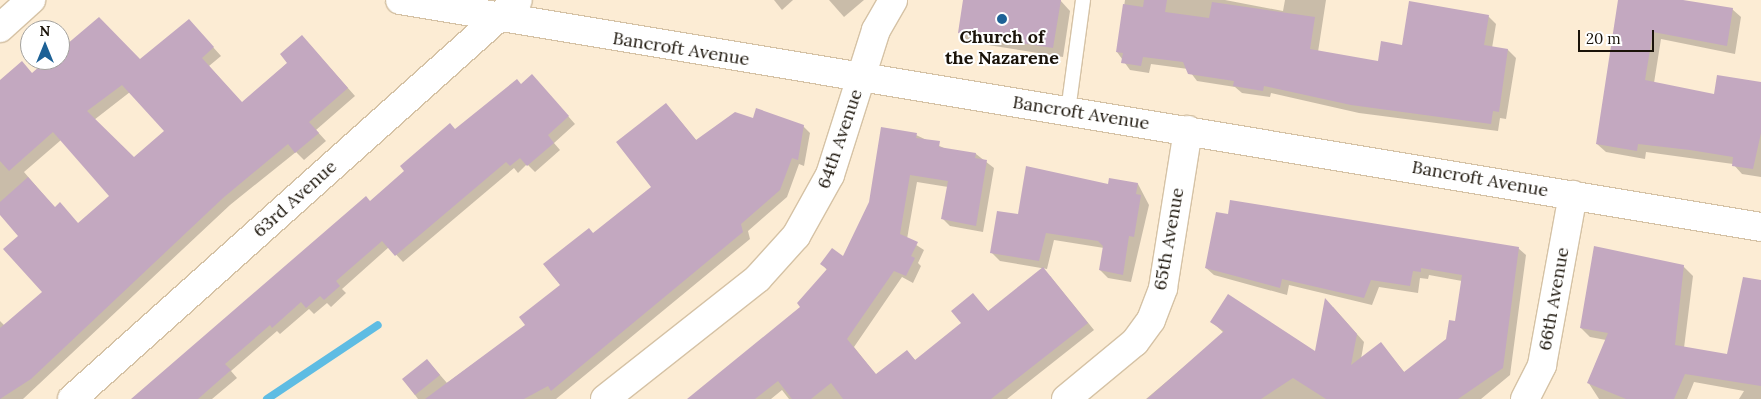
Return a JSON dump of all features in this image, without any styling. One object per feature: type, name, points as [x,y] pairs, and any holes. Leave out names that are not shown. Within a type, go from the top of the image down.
[{"type":"street","points":[[0,28],[31,0]]},
{"type":"street","name":"Bancroft Avenue","points":[[400,0],[508,9],[861,78],[1188,130],[1761,227]]},
{"type":"street","name":"64th Avenue","points":[[616,396],[758,278],[796,236],[830,175],[876,30],[893,0]]},
{"type":"street","name":"63rd Avenue","points":[[72,399],[508,9]]},
{"type":"street","name":"65th Avenue","points":[[1066,399],[1135,342],[1151,320],[1163,288],[1188,130]]},
{"type":"street","name":"66th Avenue","points":[[1525,399],[1542,365],[1573,195]]},
{"type":"lane","points":[[1068,111],[1083,0]]},
{"type":"building","points":[[963,0],[1061,0],[1053,48],[958,33]]},
{"type":"building","points":[[1144,0],[1167,0],[1165,12],[1209,18],[1212,2],[1315,17],[1310,49],[1378,61],[1381,41],[1402,45],[1409,1],[1489,15],[1484,45],[1508,49],[1499,112],[1493,111],[1491,124],[1351,105],[1264,86],[1263,91],[1233,86],[1234,81],[1188,74],[1183,62],[1143,57],[1141,66],[1121,63],[1123,53],[1116,52],[1123,4],[1143,7]]},
{"type":"building","points":[[1618,0],[1683,0],[1733,8],[1727,46],[1653,32],[1645,80],[1714,94],[1717,75],[1761,82],[1761,133],[1753,169],[1732,166],[1733,157],[1690,150],[1638,144],[1637,151],[1596,144]]},
{"type":"building","points":[[99,17],[140,59],[189,19],[214,47],[202,58],[242,102],[287,63],[280,54],[302,35],[348,88],[309,122],[319,133],[295,153],[288,144],[223,198],[31,379],[0,399],[0,328],[42,292],[3,249],[18,236],[0,215],[0,202],[28,177],[55,207],[60,202],[78,223],[109,196],[53,132],[9,171],[0,161],[0,80],[20,63],[20,70],[30,70],[32,73],[35,70],[70,70],[70,42]],"holes":[[[122,85],[164,131],[134,157],[87,111]]]},
{"type":"building","points":[[532,74],[569,116],[548,135],[554,143],[527,166],[520,158],[510,166],[506,162],[395,256],[382,241],[336,281],[340,286],[324,300],[320,296],[306,308],[301,302],[272,328],[270,325],[225,364],[231,370],[198,399],[131,399],[366,196],[370,201],[404,171],[400,166],[450,123],[455,129],[517,79],[521,84]]},
{"type":"building","points":[[666,103],[696,140],[735,112],[753,118],[756,108],[804,125],[798,160],[792,158],[780,190],[741,224],[743,232],[551,391],[548,386],[524,399],[425,399],[525,325],[519,317],[560,285],[543,264],[589,228],[593,233],[651,187],[616,142]]},
{"type":"building","points":[[881,127],[917,133],[916,138],[940,141],[939,147],[976,153],[975,158],[987,160],[976,226],[941,219],[948,181],[910,175],[900,234],[918,242],[911,256],[915,258],[906,276],[894,271],[847,339],[876,374],[907,350],[915,360],[961,323],[951,311],[973,293],[988,311],[1043,267],[1088,323],[991,399],[843,399],[831,383],[811,399],[792,399],[778,381],[755,399],[687,399],[800,307],[797,303],[827,269],[820,264],[832,248],[843,256],[869,202]]},
{"type":"building","points":[[1026,166],[1108,184],[1109,178],[1138,183],[1136,194],[1141,195],[1134,237],[1129,236],[1123,275],[1099,270],[1103,246],[1098,241],[1046,233],[1039,261],[990,253],[997,211],[1018,214]]},
{"type":"building","points":[[1230,200],[1519,247],[1503,368],[1458,399],[1326,399],[1293,378],[1261,399],[1147,399],[1224,331],[1210,322],[1228,294],[1315,351],[1325,298],[1357,334],[1351,365],[1381,342],[1404,372],[1446,339],[1449,320],[1455,321],[1462,275],[1421,268],[1421,272],[1413,271],[1410,286],[1371,280],[1364,298],[1282,279],[1280,288],[1205,268],[1216,212],[1228,214]]},
{"type":"building","points":[[1594,246],[1684,265],[1675,345],[1727,354],[1743,277],[1761,280],[1761,386],[1685,374],[1674,399],[1626,399],[1587,383],[1608,333],[1580,328]]},
{"type":"building","points":[[427,359],[440,375],[415,395],[402,379]]},
{"type":"waterway","points":[[267,399],[378,325]]},
{"type":"place","name":"Church of the Nazarene","points":[[1002,19]]}]
